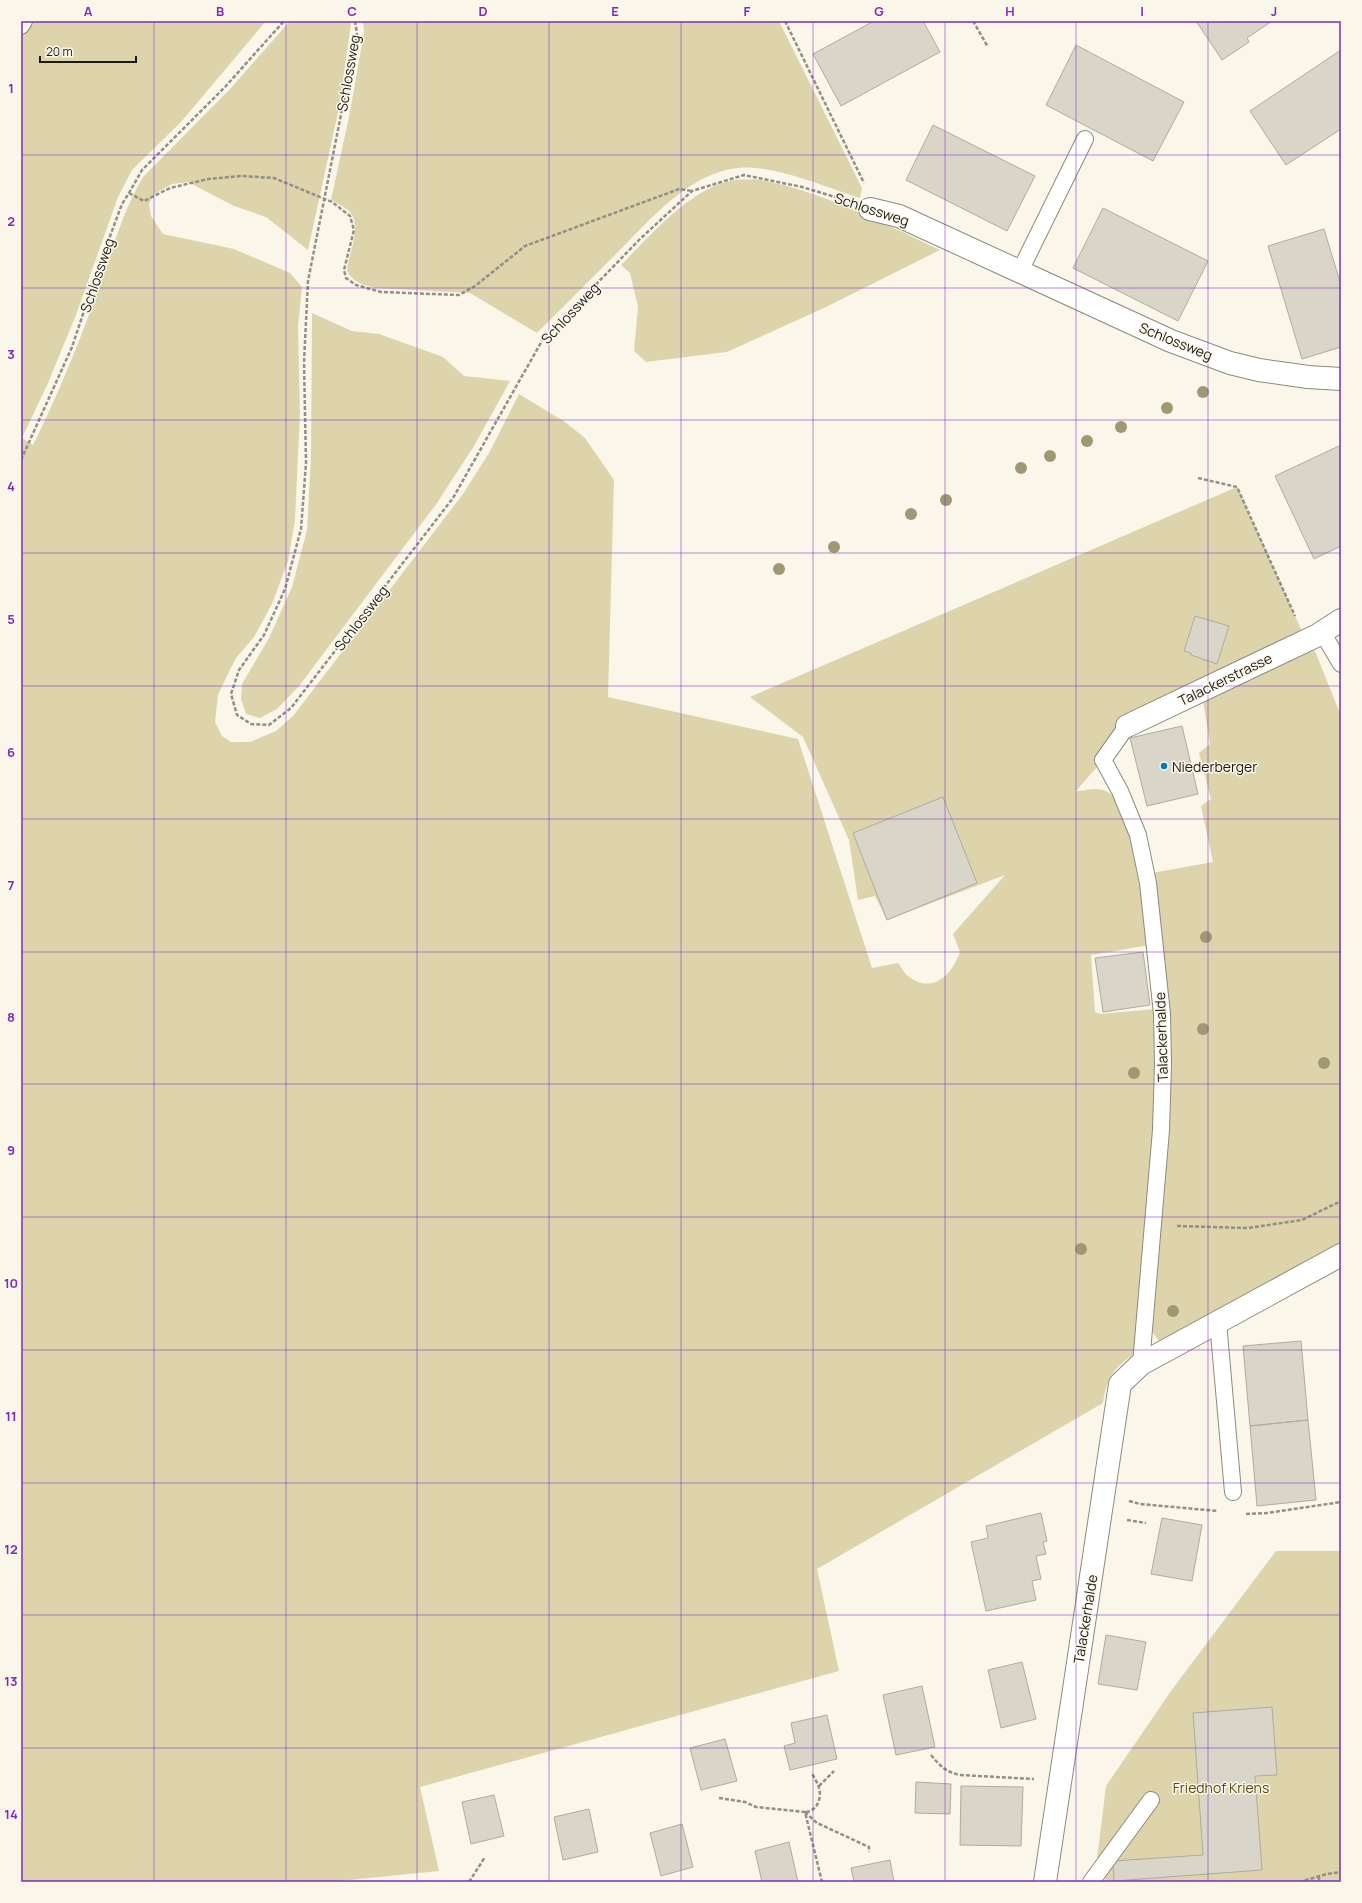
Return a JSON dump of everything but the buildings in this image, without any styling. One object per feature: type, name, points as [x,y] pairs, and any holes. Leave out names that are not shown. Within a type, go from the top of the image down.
[{"type":"street","name":"Schlossweg","points":[[870,209],[899,216],[1171,341],[1230,363],[1259,370],[1308,377],[1341,379]]},
{"type":"street","name":"Talackerstrasse","points":[[1127,726],[1314,636],[1341,620]]},
{"type":"street","name":"Talackerhalde","points":[[1045,1882],[1120,1384],[1141,1364],[1341,1255]]},
{"type":"lane","points":[[21,26],[24,21]]},
{"type":"lane","points":[[1020,271],[1085,139]]},
{"type":"lane","points":[[1314,636],[1341,664]]},
{"type":"lane","name":"Talackerhalde","points":[[1127,726],[1103,760],[1120,791],[1138,835],[1148,883],[1161,1006],[1163,1064],[1162,1108],[1141,1364]]},
{"type":"lane","points":[[1218,1322],[1233,1492]]},
{"type":"lane","points":[[1091,1882],[1151,1800]]},
{"type":"path","name":"Schlossweg","points":[[21,460],[72,347],[100,263],[122,204],[128,193],[142,170],[225,87],[284,21]]},
{"type":"path","name":"Schlossweg","points":[[355,21],[356,34],[308,281],[304,362],[306,462],[301,529],[285,589],[264,635],[238,670],[231,694],[237,716],[251,724],[269,725],[292,708],[453,498],[543,339],[640,240],[692,191],[744,174],[802,187],[870,209]]},
{"type":"path","points":[[785,21],[864,182]]},
{"type":"path","points":[[973,21],[988,47]]},
{"type":"path","points":[[128,193],[144,201],[170,188],[208,178],[241,176],[274,178],[332,202],[350,216],[354,230],[344,270],[346,278],[356,285],[382,292],[459,295],[475,286],[525,246],[679,190],[692,191]]},
{"type":"path","points":[[1198,478],[1237,487],[1314,636]]},
{"type":"path","points":[[1152,1225],[1248,1228],[1302,1220],[1341,1201]]},
{"type":"path","points":[[931,1755],[942,1768],[949,1773],[960,1775],[1060,1781]]},
{"type":"path","points":[[819,1786],[834,1771]]},
{"type":"path","points":[[719,1798],[745,1802],[756,1807],[812,1812],[816,1807],[820,1794],[819,1786],[812,1773]]},
{"type":"path","points":[[805,1812],[817,1823],[869,1847],[869,1852]]},
{"type":"path","points":[[805,1812],[822,1882]]},
{"type":"path","points":[[469,1882],[485,1857]]},
{"type":"path","points":[[1299,1882],[1319,1876],[1341,1872]]},
{"type":"path","points":[[1319,1876],[1319,1882]]},
{"type":"green space","points":[[34,21],[266,21],[181,122],[132,170],[118,197],[76,315],[48,383],[22,438],[33,445],[67,370],[97,293],[117,234],[143,177],[230,89],[290,21],[350,21],[351,24],[339,108],[308,250],[266,217],[234,206],[188,182],[172,184],[154,194],[149,204],[151,216],[163,234],[234,249],[290,273],[302,287],[298,326],[300,413],[295,520],[288,561],[272,604],[254,637],[236,658],[218,695],[215,722],[222,736],[231,742],[250,742],[276,731],[293,716],[463,494],[489,453],[519,394],[565,422],[585,438],[614,480],[608,697],[798,739],[872,968],[898,963],[907,975],[917,981],[925,984],[940,980],[952,968],[960,952],[953,934],[1005,875],[887,920],[875,896],[858,900],[849,840],[803,737],[750,697],[1237,487],[1306,640],[1127,726],[1103,760],[1076,791],[1093,789],[1103,790],[1115,798],[1124,814],[1132,835],[1138,859],[1150,945],[1091,955],[1095,1012],[1100,1014],[1154,1009],[1157,1091],[1136,1345],[1133,1355],[1120,1365],[1112,1375],[1106,1387],[1103,1403],[817,1569],[839,1671],[420,1787],[439,1871],[330,1882],[21,1882],[21,38]]},
{"type":"green space","points":[[363,21],[779,21],[862,188],[860,198],[799,177],[766,169],[737,168],[719,172],[702,179],[672,200],[657,213],[537,333],[470,293],[375,288],[366,286],[352,278],[347,271],[355,235],[352,215],[345,208],[331,200],[350,112],[364,32]]},
{"type":"green space","points":[[755,179],[779,184],[827,199],[873,218],[940,250],[824,308],[727,352],[646,362],[634,351],[638,307],[630,273],[621,265],[672,214],[702,192],[734,180]]},
{"type":"green space","points":[[312,313],[352,331],[379,334],[443,357],[464,376],[510,381],[474,446],[437,503],[299,686],[277,709],[260,718],[246,714],[241,699],[242,684],[269,638],[292,587],[307,530],[311,455]]},
{"type":"green space","points":[[1313,646],[1341,716],[1341,1246],[1159,1341],[1153,1333],[1151,1327],[1168,1088],[1152,873],[1213,862],[1201,806],[1211,799],[1199,753],[1210,744],[1203,701],[1258,677]]},
{"type":"green space","name":"Friedhof Kriens","points":[[1276,1551],[1341,1551],[1341,1882],[1106,1882],[1097,1859],[1106,1786],[1171,1691]]},
{"type":"place","name":"Niederberger","points":[[1164,766]]}]
